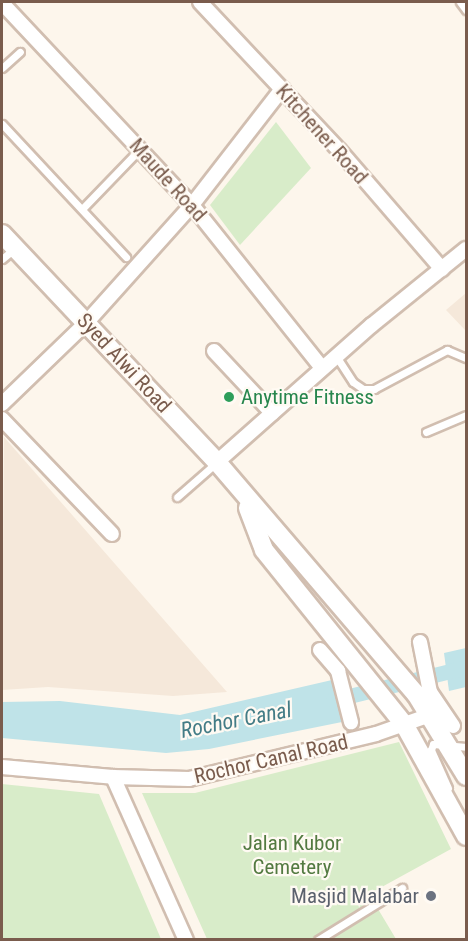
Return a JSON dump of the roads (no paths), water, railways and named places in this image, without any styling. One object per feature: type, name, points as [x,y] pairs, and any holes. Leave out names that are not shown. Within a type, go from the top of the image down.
[{"type":"street","name":"Kitchener Road","points":[[200,2],[282,89],[442,269]]},
{"type":"street","name":"Maude Road","points":[[2,3],[115,116],[140,149],[192,205],[322,368]]},
{"type":"street","points":[[2,404],[86,323],[192,205],[282,89]]},
{"type":"street","name":"Syed Alwi Road","points":[[2,234],[8,254],[86,323],[217,462],[366,636],[423,693],[430,715],[456,739],[466,776]]},
{"type":"street","points":[[217,462],[336,356],[466,249]]},
{"type":"street","points":[[214,351],[272,412]]},
{"type":"street","points":[[2,419],[112,534]]},
{"type":"street","name":"Syed Alwi Road","points":[[243,495],[264,550],[338,639],[404,724],[458,816],[466,836]]},
{"type":"street","points":[[420,646],[423,693],[456,739]]},
{"type":"street","points":[[320,650],[338,671],[350,717]]},
{"type":"street","name":"Rochor Canal Road","points":[[2,766],[162,780],[214,775],[430,715]]},
{"type":"street","points":[[113,777],[186,939]]},
{"type":"lane","points":[[460,2],[466,10]]},
{"type":"lane","points":[[2,68],[20,52]]},
{"type":"lane","points":[[2,124],[126,257]]},
{"type":"lane","points":[[82,209],[140,149]]},
{"type":"lane","points":[[336,356],[353,382],[363,389],[374,389],[447,350],[466,358]]},
{"type":"lane","points":[[426,432],[466,415]]},
{"type":"lane","points":[[177,497],[217,462]]},
{"type":"lane","points":[[456,739],[438,742],[431,750],[458,816]]},
{"type":"lane","points":[[318,939],[402,888]]},
{"type":"water","points":[[466,648],[466,687],[449,691],[444,653]]},
{"type":"water","points":[[332,680],[342,722],[209,749],[166,753],[2,738],[2,702],[60,701],[180,715]]},
{"type":"waterway","name":"Rochor Canal","points":[[333,700],[466,667]]},
{"type":"place","name":"Anytime Fitness","points":[[229,397]]},
{"type":"place","name":"Masjid Malabar","points":[[431,896]]},
{"type":"park label","name":"Jalan Kubor Cemetery","points":[[292,855]]}]
